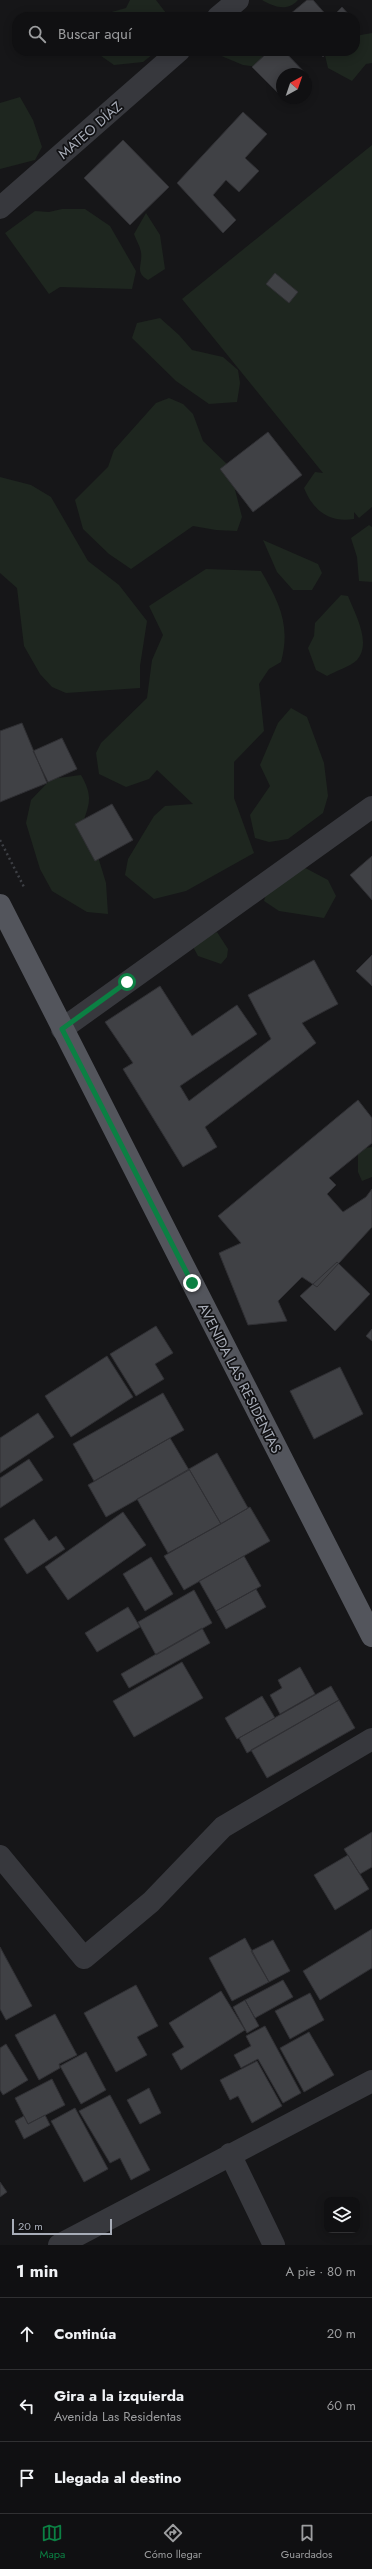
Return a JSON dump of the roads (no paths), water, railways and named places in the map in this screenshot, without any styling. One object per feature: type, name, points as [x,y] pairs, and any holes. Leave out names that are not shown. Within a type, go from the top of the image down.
[{"type":"main road","name":"AVENIDA LAS RESIDENTAS","points":[[0,905],[372,1636]]},
{"type":"street","points":[[224,12],[238,0]]},
{"type":"street","name":"MATEO DÍAZ","points":[[0,208],[173,56]]},
{"type":"street","points":[[62,1029],[372,806]]},
{"type":"street","points":[[0,1856],[84,1958],[151,1902],[223,1827],[372,1739]]},
{"type":"street","points":[[60,2245],[230,2154],[372,2081]]},
{"type":"street","points":[[230,2154],[274,2245]]}]
